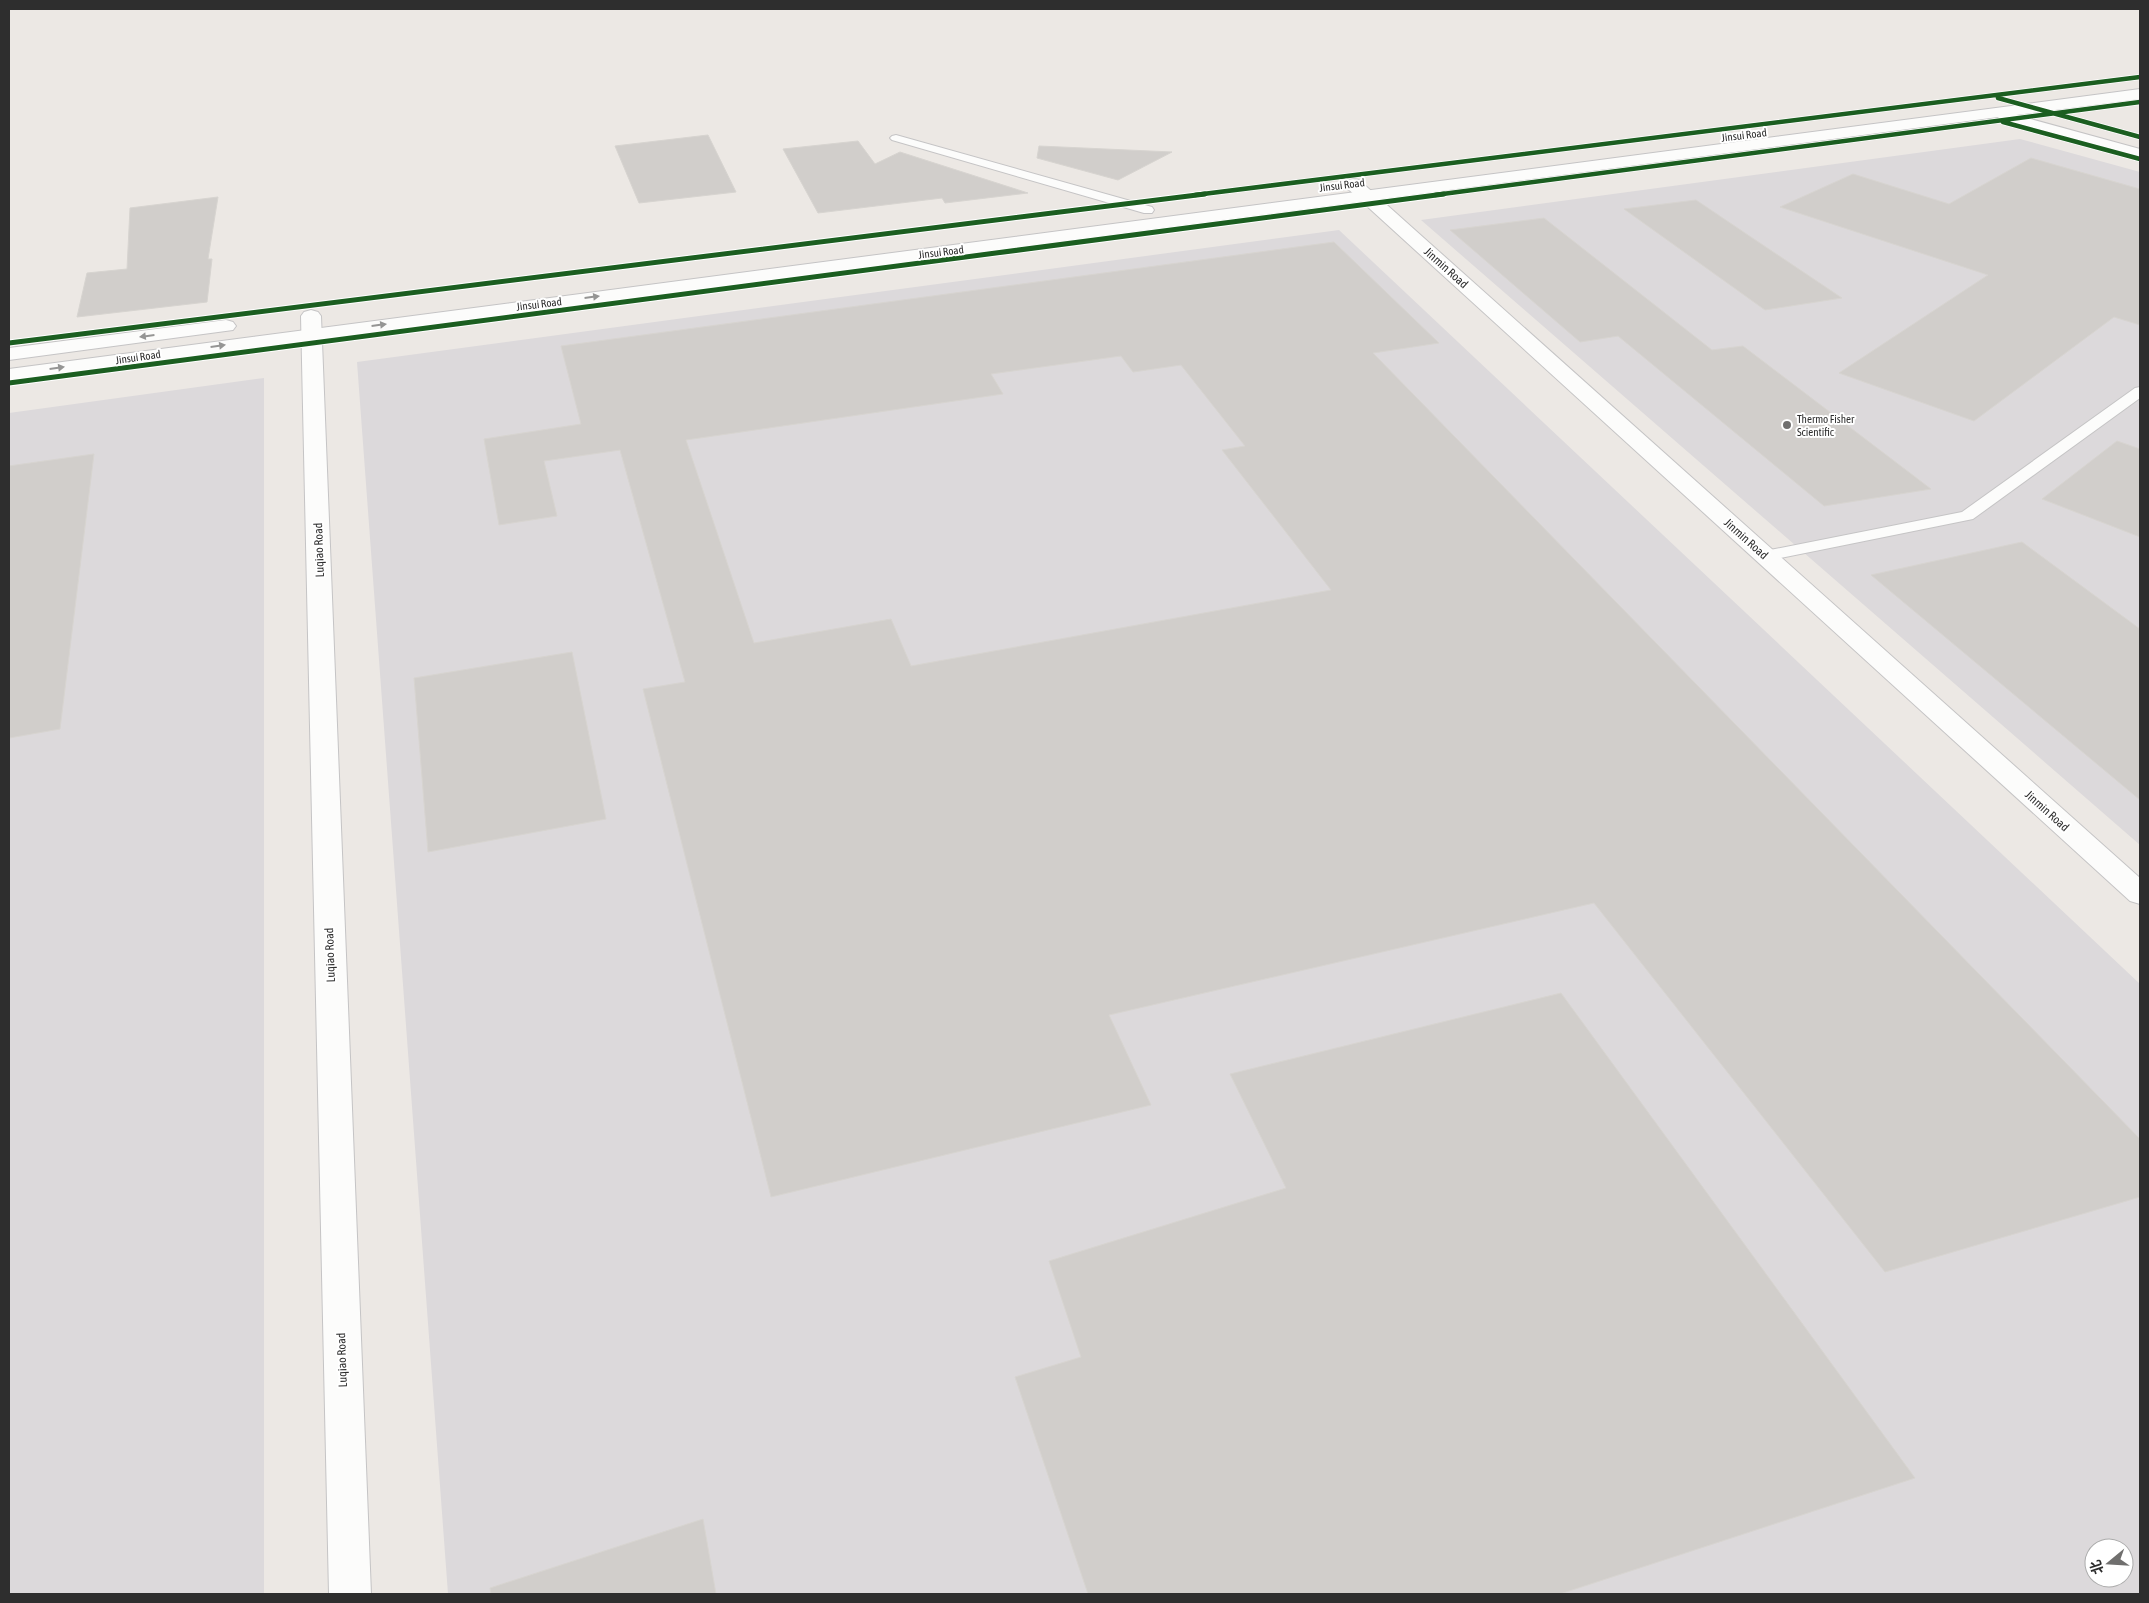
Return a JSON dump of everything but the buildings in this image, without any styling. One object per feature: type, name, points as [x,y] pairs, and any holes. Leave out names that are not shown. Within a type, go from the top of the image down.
[{"type":"street","name":"Jinsui Road","points":[[9,354],[312,325],[1994,109],[2140,84]]},
{"type":"street","name":"Jinsui Road","points":[[9,375],[312,325],[1148,210],[1360,190],[1971,106],[2017,111],[2140,94]]},
{"type":"street","points":[[1994,109],[2140,154]]},
{"type":"street","points":[[2017,111],[2140,144]]},
{"type":"street","name":"Jinmin Road","points":[[1360,190],[2140,894]]},
{"type":"street","name":"Luqiao Road","points":[[312,325],[350,1594]]},
{"type":"lane","points":[[896,138],[1148,210]]},
{"type":"lane","points":[[1765,556],[1967,516],[2140,391]]},
{"type":"shaded area","points":[[2020,139],[2140,172],[2140,845],[1421,220]]},
{"type":"shaded area","points":[[1339,230],[2140,984],[2140,1594],[448,1594],[357,362]]},
{"type":"shaded area","points":[[264,378],[264,1594],[9,1594],[9,413]]},
{"type":"cycle path","points":[[9,343],[2140,77]]},
{"type":"cycle path","points":[[1998,98],[2140,137]]},
{"type":"cycle path","points":[[9,383],[2140,102]]},
{"type":"cycle path","points":[[2003,122],[2140,159]]},
{"type":"place","name":"Thermo Fisher Scientific","points":[[1787,425]]}]
